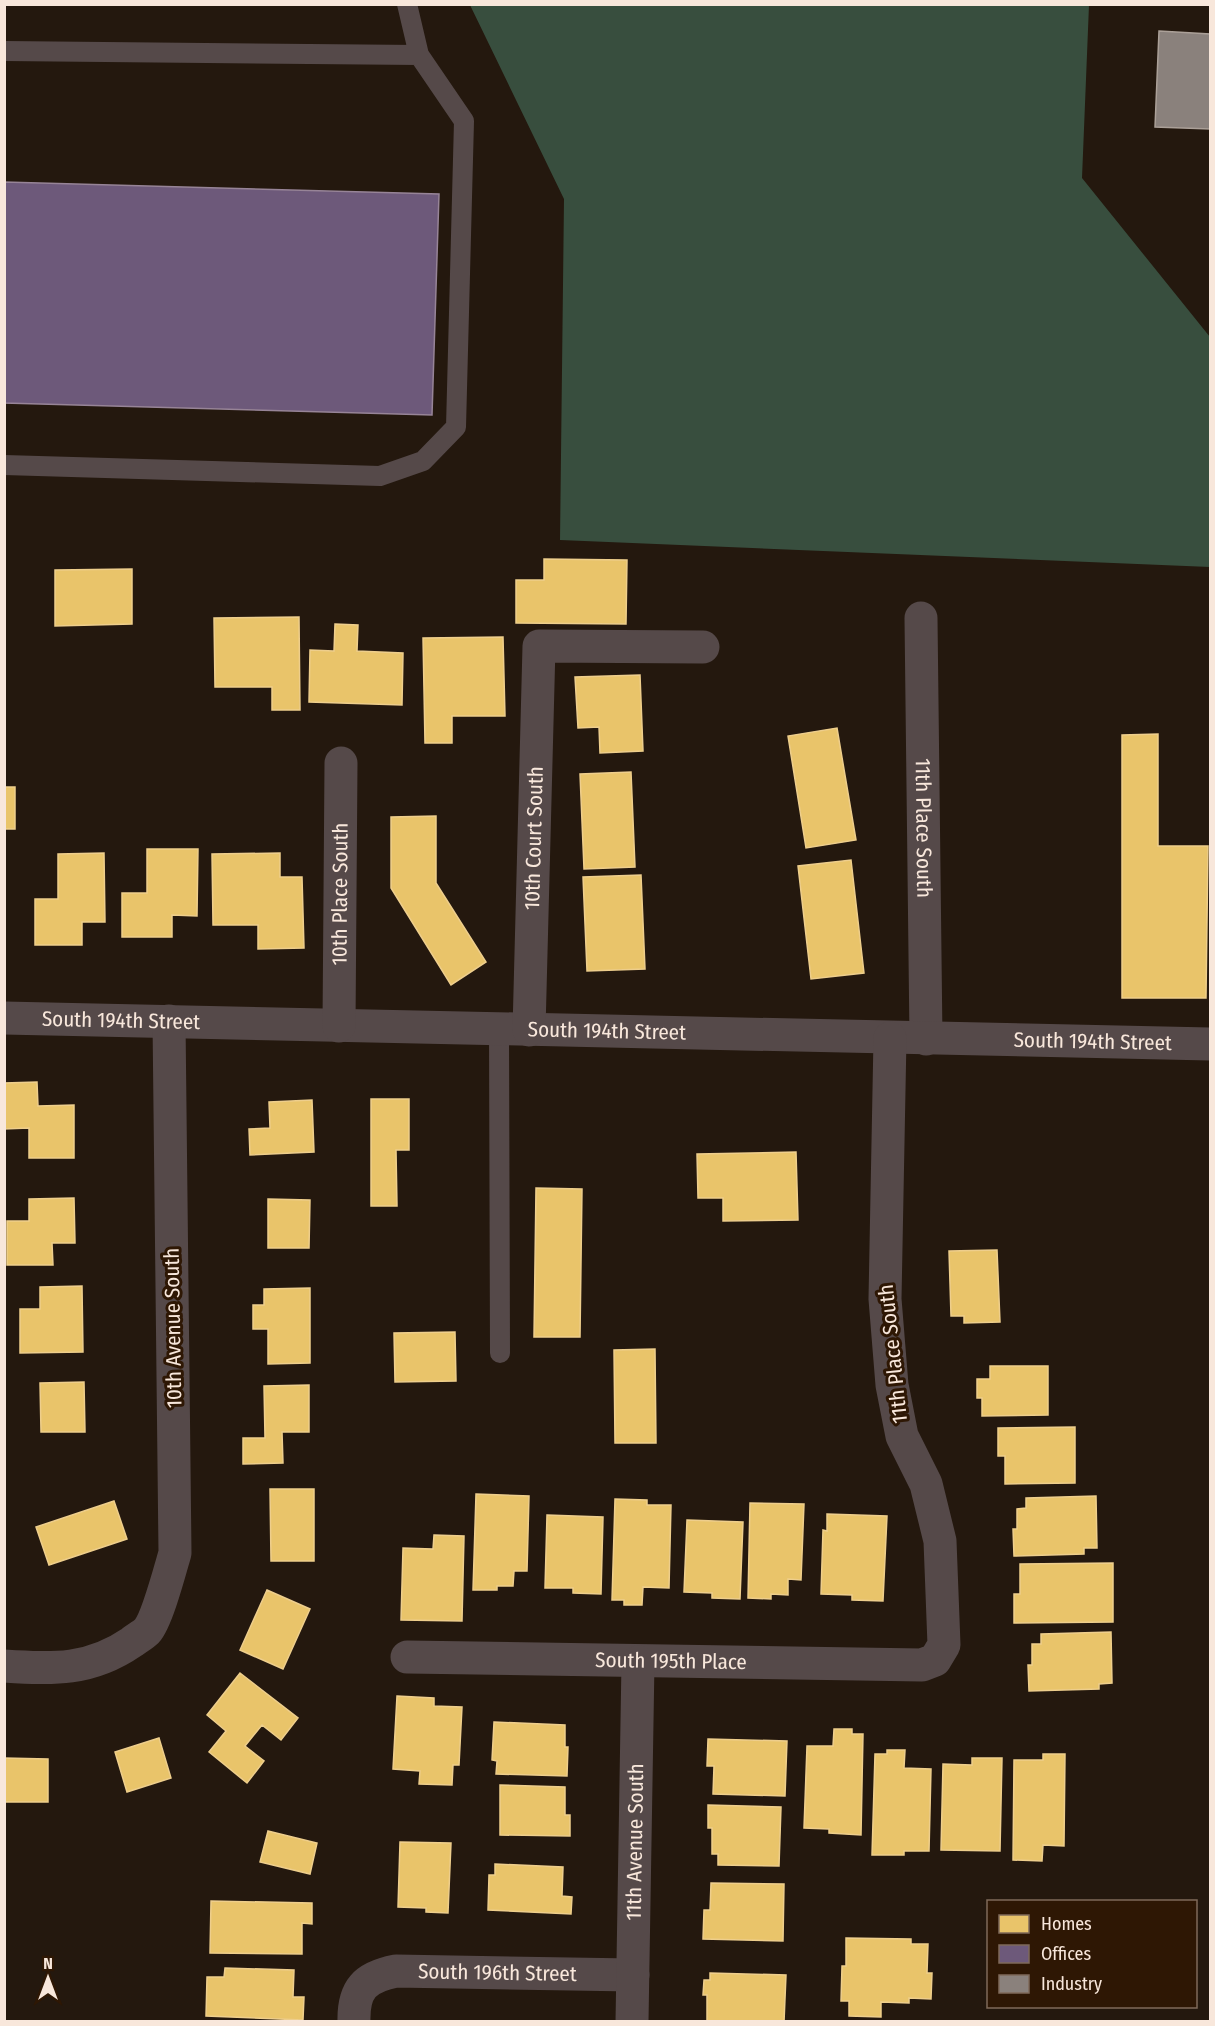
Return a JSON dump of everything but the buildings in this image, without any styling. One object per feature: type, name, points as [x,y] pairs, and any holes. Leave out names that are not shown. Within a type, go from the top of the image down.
[{"type":"street","name":"11th Place South","points":[[921,618],[926,1039]]},
{"type":"street","name":"10th Court South","points":[[514,1030],[539,646],[703,647]]},
{"type":"street","name":"10th Place South","points":[[339,1026],[341,763]]},
{"type":"street","name":"South 194th Street","points":[[4,1018],[1210,1044]]},
{"type":"street","name":"10th Avenue South","points":[[4,1666],[41,1668],[87,1664],[116,1653],[148,1630],[163,1594],[175,1553],[170,1021]]},
{"type":"street","name":"11th Place South","points":[[890,1038],[885,1299],[892,1385],[902,1436],[926,1484],[940,1541],[944,1645],[935,1660]]},
{"type":"street","name":"South 195th Place","points":[[407,1657],[922,1665],[935,1660]]},
{"type":"street","name":"11th Avenue South","points":[[632,2022],[638,1662]]},
{"type":"street","name":"South 196th Street","points":[[354,2022],[353,2005],[364,1983],[377,1975],[396,1971],[633,1975]]},
{"type":"lane","points":[[4,465],[380,476],[423,461],[456,428],[464,121],[419,55],[407,4]]},
{"type":"lane","points":[[4,51],[419,55]]},
{"type":"lane","points":[[500,1353],[514,1030]]},
{"type":"green space","points":[[470,5],[1089,5],[1082,178],[1210,337],[1210,567],[560,540],[564,199]]}]
